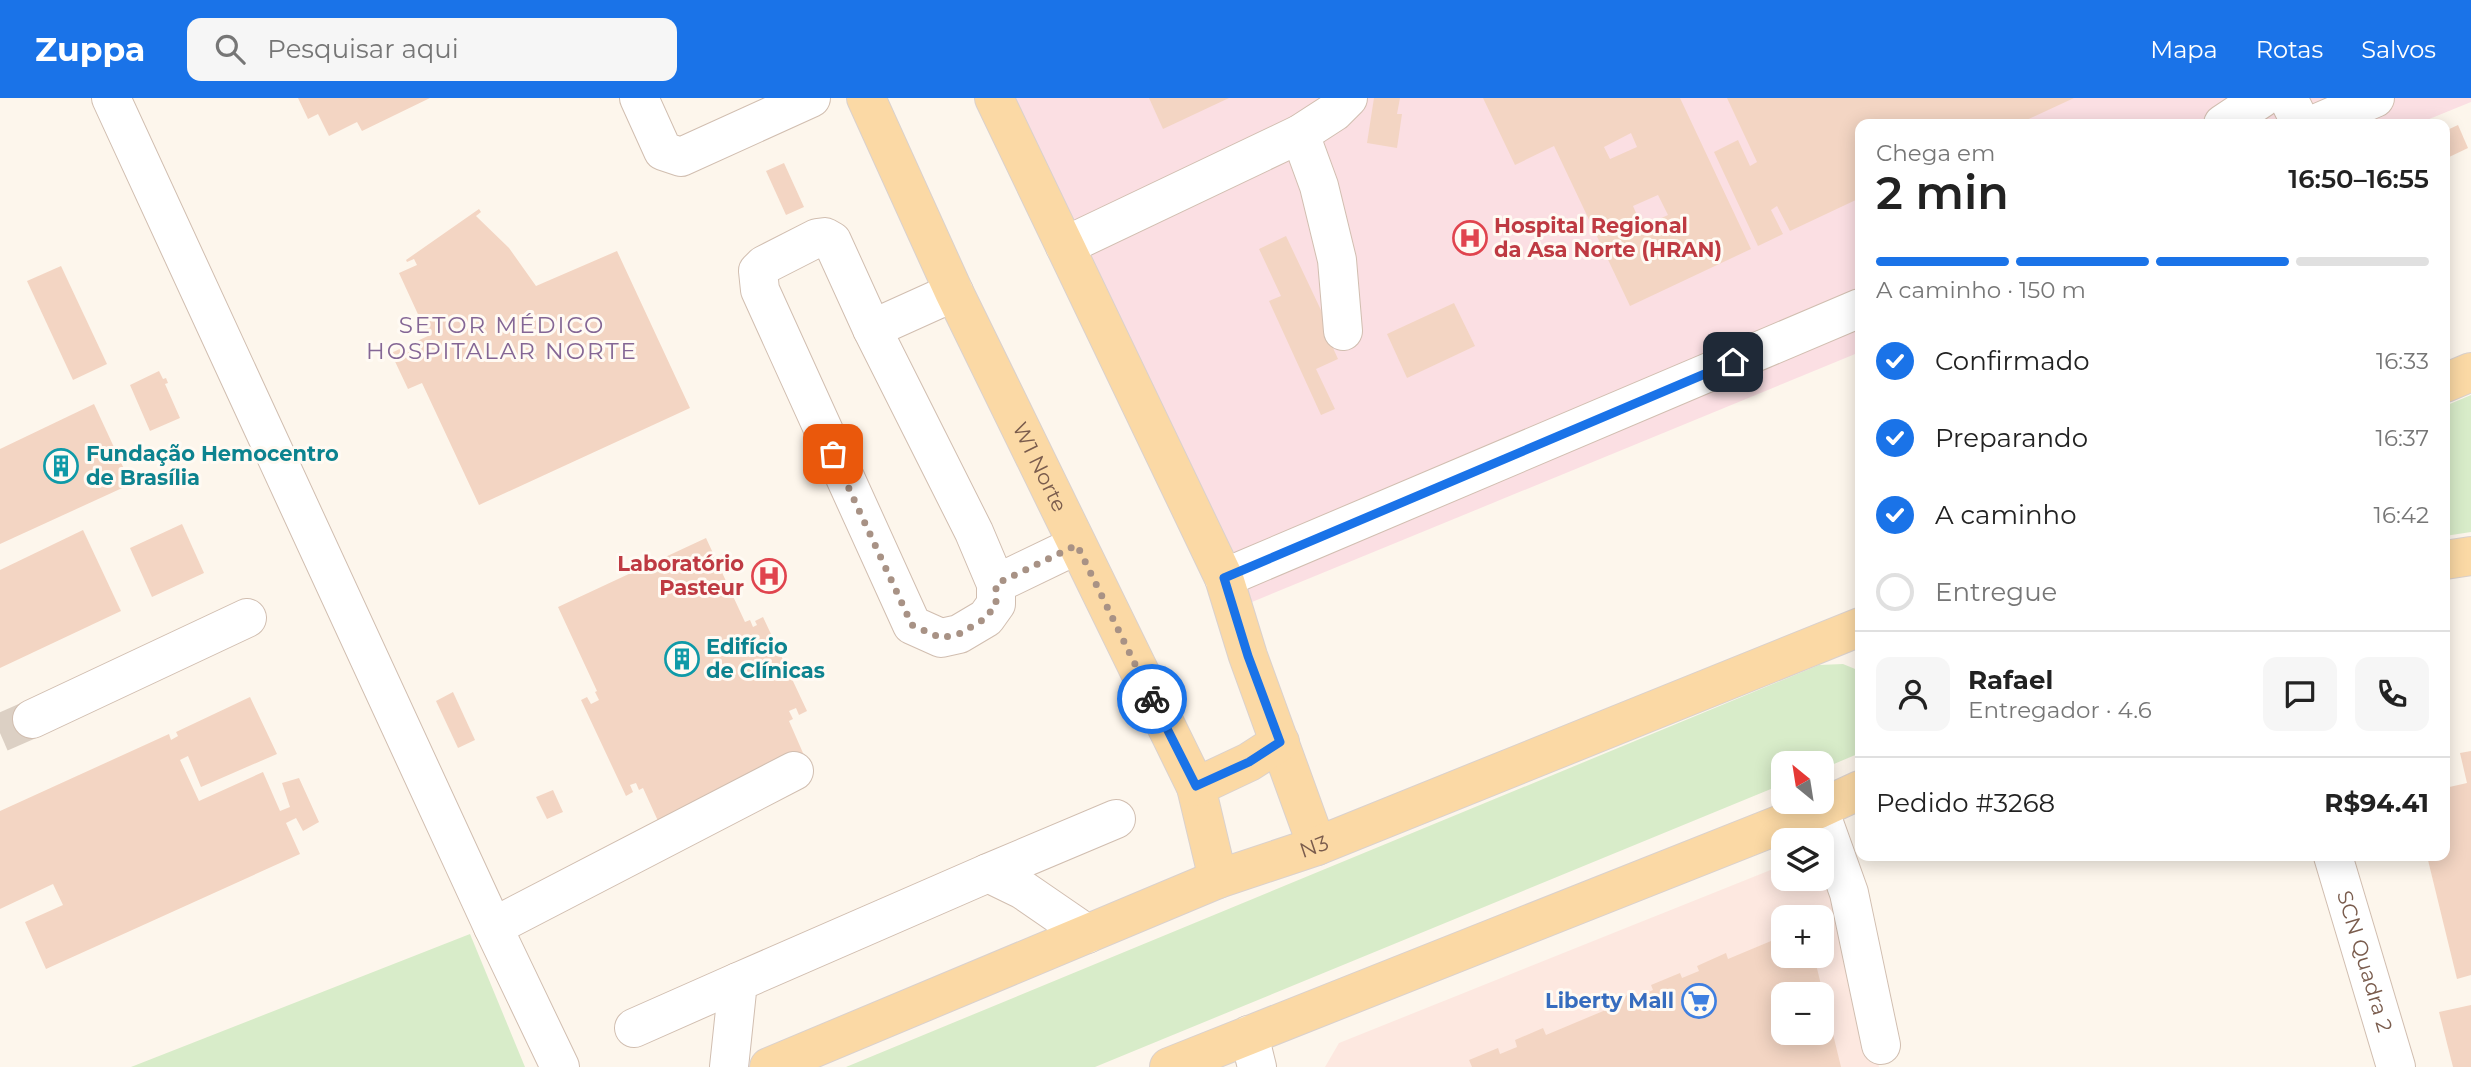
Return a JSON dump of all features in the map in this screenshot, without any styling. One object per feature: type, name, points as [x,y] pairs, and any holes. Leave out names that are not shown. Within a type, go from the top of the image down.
[{"type":"main road","name":"W1 Norte","points":[[866,98],[954,292],[1196,786],[1218,879]]},
{"type":"main road","points":[[994,98],[1224,578],[1248,656],[1317,846]]},
{"type":"main road","points":[[2450,381],[2471,372]]},
{"type":"main road","points":[[2450,560],[2471,556]]},
{"type":"main road","name":"N3","points":[[769,1067],[1218,879],[1317,846],[1855,629]]},
{"type":"main road","points":[[1196,786],[1249,762],[1280,742]]},
{"type":"main road","points":[[1834,802],[1855,792]]},
{"type":"main road","points":[[1169,1067],[1253,1051],[1807,814]]},
{"type":"street","points":[[111,98],[493,927],[561,1067]]},
{"type":"street","points":[[639,98],[663,151],[681,157],[811,98]]},
{"type":"street","points":[[1065,246],[1300,134],[1334,112],[1348,98]]},
{"type":"street","points":[[2230,119],[2262,98]]},
{"type":"street","points":[[2288,98],[2298,119]]},
{"type":"street","points":[[2327,119],[2375,98]]},
{"type":"street","points":[[1300,134],[1319,186],[1337,260],[1343,331]]},
{"type":"street","points":[[825,237],[832,241],[872,329],[974,532],[996,584],[996,604],[986,618],[959,634],[941,638],[912,625],[903,610],[760,290],[758,271],[785,254],[817,238],[825,237]]},
{"type":"street","points":[[872,329],[954,292]]},
{"type":"street","points":[[1224,578],[1855,309]]},
{"type":"street","points":[[996,584],[1077,545]]},
{"type":"street","points":[[32,719],[247,618]]},
{"type":"street","points":[[493,927],[794,771]]},
{"type":"street","points":[[1821,814],[1849,894],[1881,1045]]},
{"type":"street","points":[[634,1028],[1116,819]]},
{"type":"street","name":"SCN Quadra 2","points":[[2334,861],[2396,1067]]},
{"type":"street","points":[[988,873],[1023,890],[1087,934]]},
{"type":"street","points":[[729,1067],[738,982]]},
{"type":"shaded area","name":"Hospital Regional da Asa Norte (HRAN)","points":[[1015,98],[2471,98],[2471,102],[2429,119],[1855,119],[1855,354],[1252,602]]},
{"type":"shaded area","points":[[1771,870],[1771,891],[1834,891],[1834,888],[1848,915],[1879,1067],[1325,1067],[1339,1043]]},
{"type":"green space","points":[[2471,395],[2471,532],[2450,535],[2450,404]]},
{"type":"green space","points":[[1843,664],[1855,669],[1855,755],[1834,764],[1834,751],[1771,751],[1771,789],[1095,1067],[846,1067],[1819,665]]},
{"type":"green space","points":[[470,934],[525,1067],[131,1067]]},
{"type":"building","points":[[298,98],[430,98],[362,131],[357,122],[329,136],[318,114],[308,119]]},
{"type":"building","points":[[1149,98],[1229,98],[1163,129]]},
{"type":"building","points":[[1374,98],[1400,98],[1397,114],[1402,114],[1397,148],[1367,143]]},
{"type":"building","points":[[1483,98],[1680,98],[1751,249],[1630,306],[1554,146],[1515,165]],"holes":[[[1631,133],[1637,147],[1610,159],[1604,147]],[[1658,195],[1668,215],[1642,227],[1633,206]]]},
{"type":"building","points":[[1727,98],[2074,98],[2029,119],[1855,119],[1855,200],[1790,231],[1777,206],[1771,210],[1783,234],[1758,246],[1714,152],[1738,140],[1750,166],[1757,162]]},
{"type":"building","points":[[2458,125],[2468,148],[2450,157],[2450,129]]},
{"type":"building","points":[[784,163],[804,207],[786,215],[766,171]]},
{"type":"building","points":[[479,209],[481,212],[476,216],[509,248],[536,286],[617,251],[690,408],[479,505],[422,383],[408,389],[391,353],[428,336],[399,273],[417,265],[414,259],[407,262],[406,260]]},
{"type":"building","points":[[1286,236],[1328,325],[1324,328],[1338,359],[1316,369],[1335,409],[1321,415],[1269,301],[1281,296],[1259,249]]},
{"type":"building","points":[[61,266],[107,364],[73,380],[27,281]]},
{"type":"building","points":[[1454,303],[1475,346],[1407,378],[1387,334]]},
{"type":"building","points":[[159,371],[163,379],[166,378],[168,383],[165,384],[180,418],[150,431],[130,385]]},
{"type":"building","name":"Fundação Hemocentro de Brasília","points":[[94,404],[131,484],[0,544],[0,449]]},
{"type":"building","points":[[182,524],[204,573],[152,597],[130,548]]},
{"type":"building","name":"Fundação Hemocentro de Brasília","points":[[83,530],[121,611],[0,668],[0,570]]},
{"type":"building","name":"Edifício de Clínicas","points":[[706,538],[745,622],[750,620],[753,627],[757,625],[755,621],[763,617],[807,711],[799,715],[796,708],[789,711],[793,719],[789,721],[803,753],[658,821],[643,788],[639,790],[636,783],[630,785],[633,792],[626,796],[581,700],[587,697],[591,704],[599,700],[558,607]]},
{"type":"building","points":[[453,692],[475,740],[458,748],[436,701]]},
{"type":"building","points":[[250,697],[277,754],[201,787],[188,756],[180,760],[199,801],[263,772],[280,811],[290,807],[282,783],[299,778],[319,822],[303,831],[296,818],[286,823],[300,854],[46,969],[25,922],[63,905],[53,884],[0,909],[0,811],[169,734],[171,740],[178,736],[176,732]]},
{"type":"building","points":[[2471,751],[2471,975],[2457,979],[2428,861],[2450,861],[2450,787],[2467,783],[2460,753]]},
{"type":"building","points":[[553,790],[563,812],[547,819],[536,797]]},
{"type":"building","name":"Liberty Mall","points":[[1771,941],[1771,968],[1817,968],[1820,982],[1771,982],[1771,1045],[1834,1045],[1834,1038],[1841,1067],[1472,1067],[1469,1060],[1498,1048],[1500,1054],[1517,1047],[1515,1040],[1543,1028],[1546,1035],[1608,1009],[1605,1004],[1635,992],[1637,997],[1653,990],[1651,985],[1680,973],[1682,978],[1699,971],[1697,966],[1726,953],[1728,959]]},
{"type":"building","points":[[2471,1005],[2471,1067],[2453,1067],[2439,1012]]},
{"type":"tunnel","points":[[0,733],[32,719]]},
{"type":"way so far","points":[[833,454],[912,625],[941,638],[959,634],[986,618],[996,604],[996,584],[1077,545],[1152,699]]},
{"type":"place","name":"Hospital Regional da Asa Norte (HRAN)","points":[[1470,238]]},
{"type":"place","name":"Fundação Hemocentro de Brasília","points":[[61,466]]},
{"type":"place","name":"Laboratório Pasteur","points":[[769,576]]},
{"type":"place","name":"Edifício de Clínicas","points":[[682,659]]},
{"type":"place","name":"Liberty Mall","points":[[1699,1001]]},
{"type":"district","name":"SETOR MÉDICO HOSPITALAR NORTE","points":[[502,338]]},
{"type":"route","points":[[1152,699],[1196,786],[1249,762],[1280,742],[1248,656],[1224,578],[1733,362]]}]
